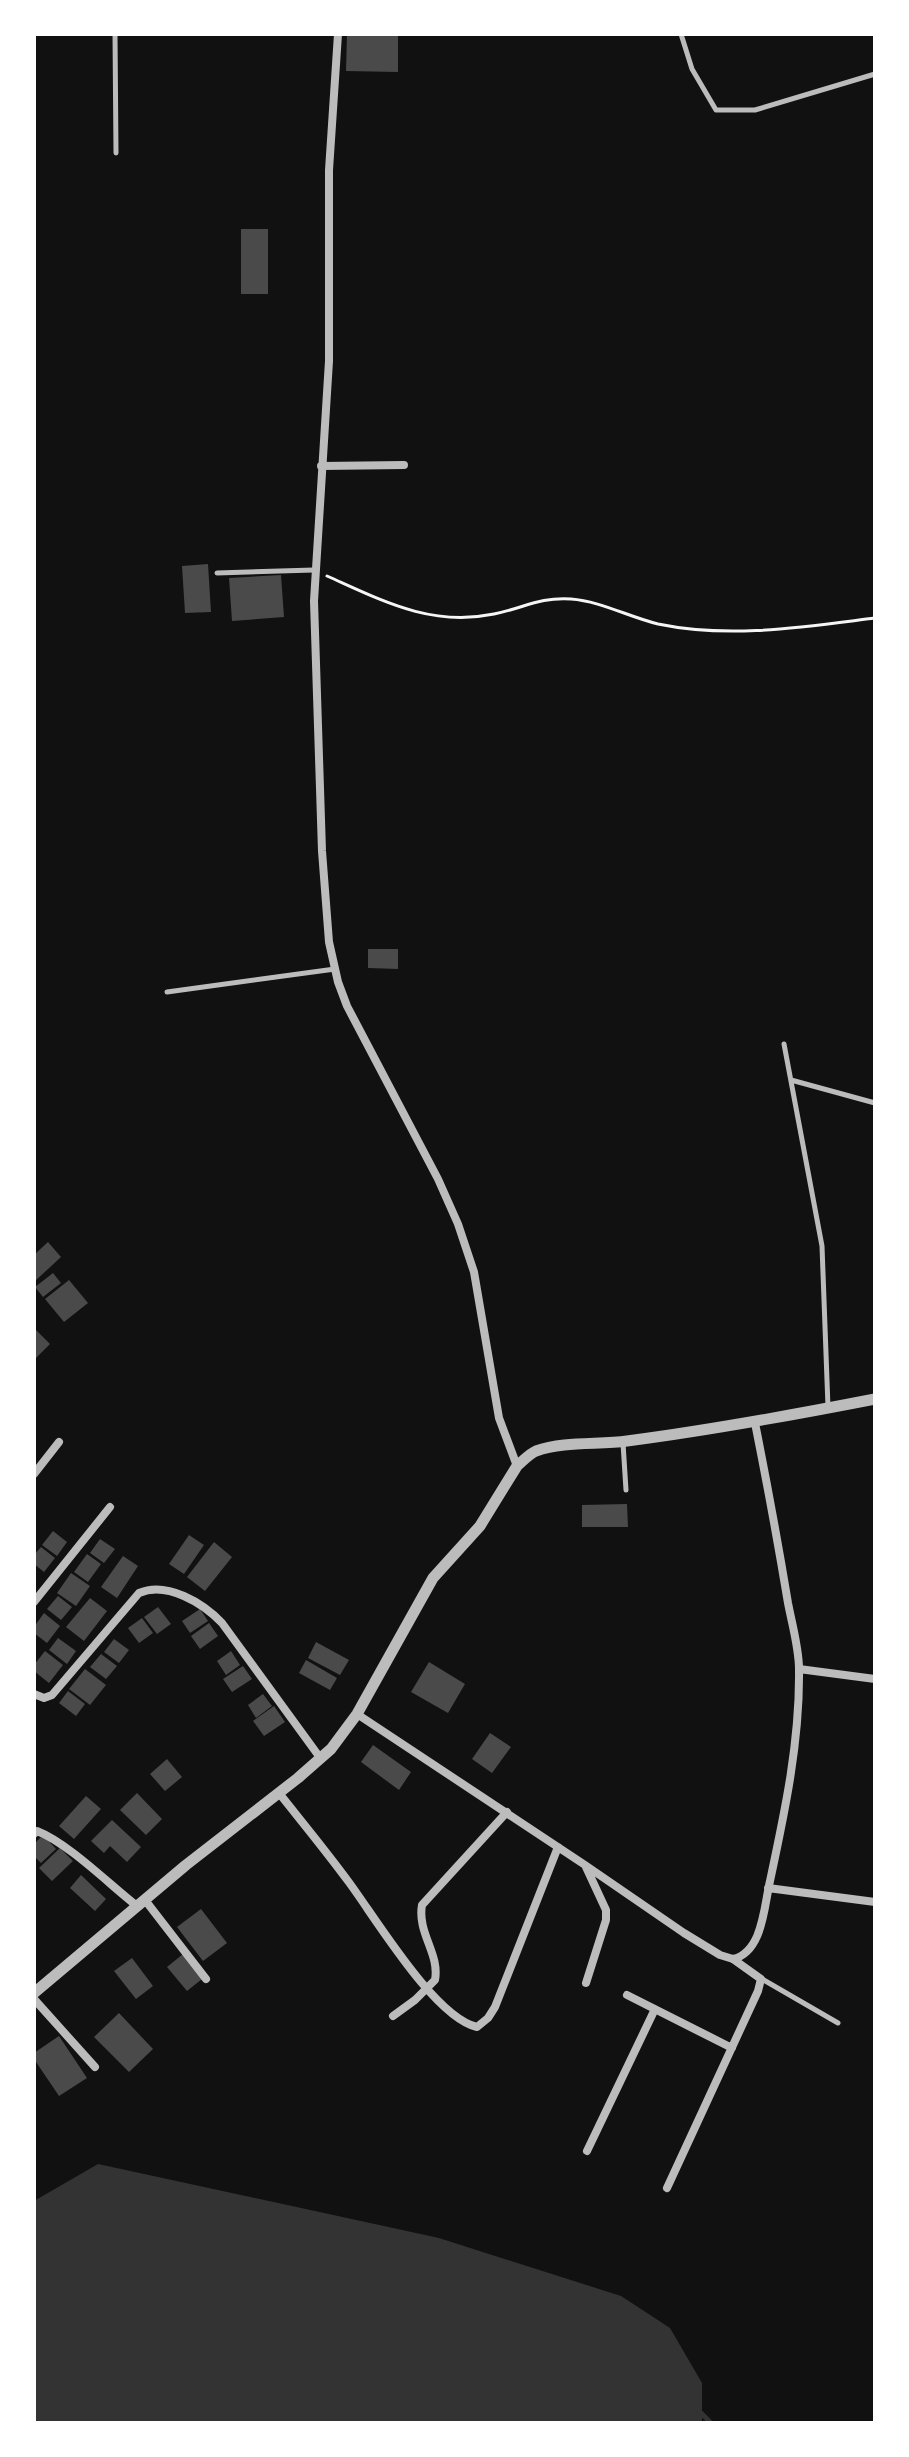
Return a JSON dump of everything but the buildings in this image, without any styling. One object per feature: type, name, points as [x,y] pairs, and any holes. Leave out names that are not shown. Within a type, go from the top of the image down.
[{"type":"street","points":[[338,34],[330,155],[329,361],[314,570],[322,851],[329,942],[347,1006],[438,1179],[458,1224],[476,1285],[499,1418],[517,1466]]},
{"type":"street","points":[[321,466],[404,465]]},
{"type":"street","points":[[95,2067],[34,1996],[141,1903],[321,1759],[357,1714],[429,1586],[480,1526],[517,1466],[536,1452],[755,1423],[875,1399]]},
{"type":"street","points":[[733,1959],[748,1950],[757,1936],[768,1888],[792,1772],[799,1669],[755,1423]]},
{"type":"street","points":[[34,1474],[59,1442]]},
{"type":"street","points":[[34,1602],[110,1507]]},
{"type":"street","points":[[34,1694],[44,1698],[52,1695],[139,1593],[155,1588],[165,1589],[212,1613],[321,1759]]},
{"type":"street","points":[[799,1669],[875,1679]]},
{"type":"street","points":[[357,1714],[684,1933],[720,1955],[733,1959],[761,1979],[667,2188]]},
{"type":"street","points":[[279,1793],[349,1881],[415,1974],[444,2006],[469,2026],[477,2027],[495,2007],[558,1847]]},
{"type":"street","points":[[393,2016],[435,1980],[437,1970],[422,1927],[422,1905],[507,1812]]},
{"type":"street","points":[[35,1832],[60,1844],[141,1903],[206,1979]]},
{"type":"street","points":[[585,1865],[606,1910],[602,1938],[586,1983]]},
{"type":"street","points":[[768,1888],[875,1902]]},
{"type":"street","points":[[627,1995],[732,2048]]},
{"type":"street","points":[[587,2151],[655,2009]]},
{"type":"lane","points":[[115,34],[116,153]]},
{"type":"lane","points":[[681,34],[692,69],[716,110],[755,110],[875,74]]},
{"type":"lane","points":[[217,573],[314,570]]},
{"type":"lane","points":[[167,992],[335,969]]},
{"type":"lane","points":[[784,1044],[822,1246],[828,1408]]},
{"type":"lane","points":[[791,1080],[875,1103]]},
{"type":"lane","points":[[623,1442],[626,1490]]},
{"type":"lane","points":[[761,1979],[838,2023]]},
{"type":"path","points":[[314,570],[403,609],[436,618],[493,615],[549,597],[579,599],[658,624],[699,630],[761,632],[875,618]]},
{"type":"shaded area","points":[[98,2164],[439,2238],[621,2296],[670,2328],[702,2383],[702,2423],[34,2423],[34,2201]]},
{"type":"waterway","points":[[697,2409],[711,2423]]}]
